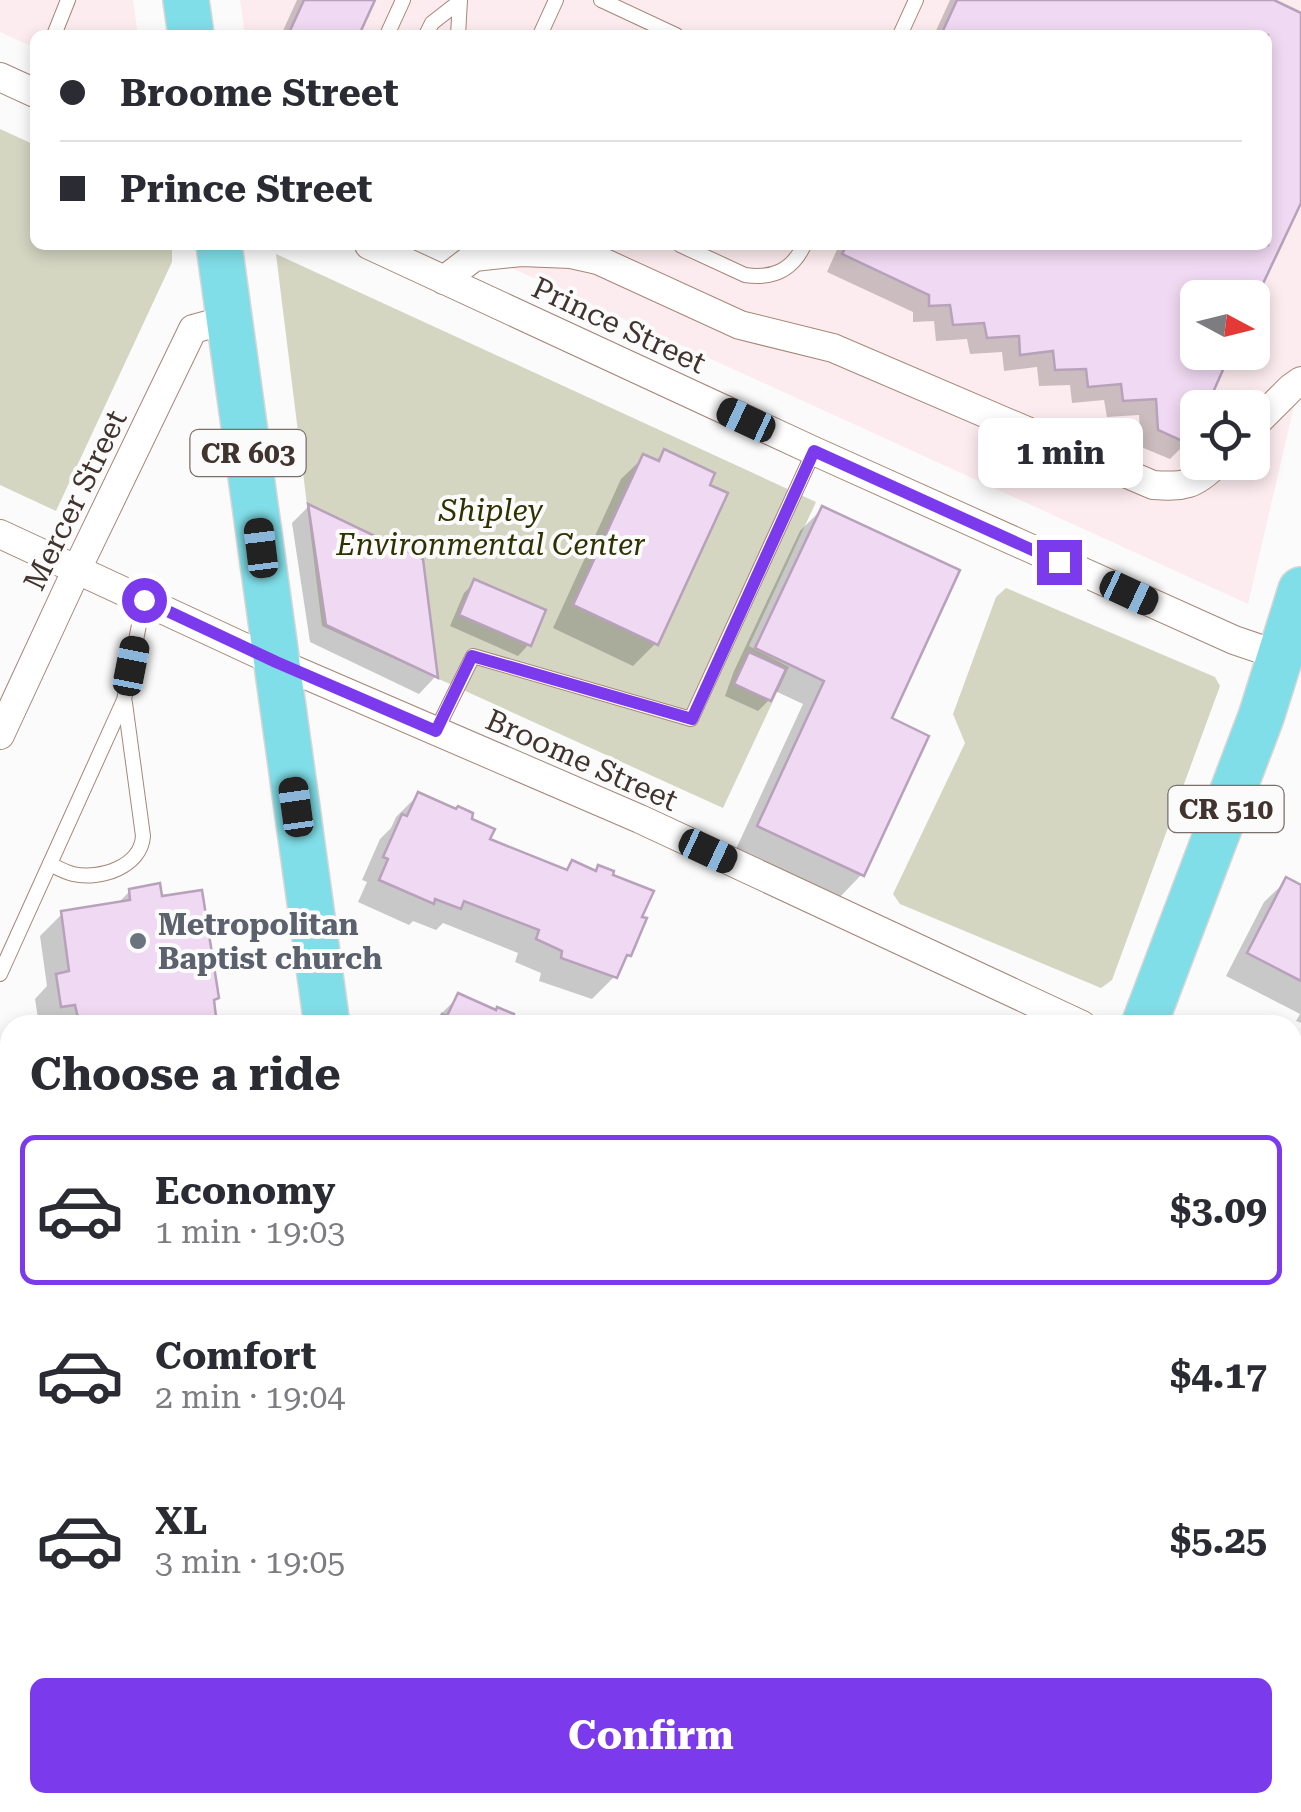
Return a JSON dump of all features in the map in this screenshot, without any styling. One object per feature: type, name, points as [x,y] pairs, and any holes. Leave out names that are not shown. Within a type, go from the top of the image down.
[{"type":"main road","points":[[186,0],[190,30]]},
{"type":"main road","name":"CR 603","points":[[221,250],[326,1015]]},
{"type":"main road","name":"CR 510","points":[[1148,1015],[1261,717],[1301,590]]},
{"type":"street","points":[[0,77],[30,87]]},
{"type":"street","name":"Prince Street","points":[[379,250],[1234,640],[1282,656]]},
{"type":"street","points":[[444,280],[474,257],[521,252],[572,254],[598,260],[740,324],[833,348],[1152,485],[1180,487],[1195,480]]},
{"type":"street","name":"Mercer Street","points":[[0,735],[193,329],[230,320]]},
{"type":"street","points":[[1270,409],[1301,381]]},
{"type":"street","name":"Broome Street","points":[[0,534],[276,662],[640,819],[1061,1015]]},
{"type":"lane","points":[[56,30],[68,0]]},
{"type":"lane","points":[[389,30],[403,0]]},
{"type":"lane","points":[[542,30],[556,0]]},
{"type":"lane","points":[[601,0],[665,30]]},
{"type":"lane","points":[[902,30],[916,0]]},
{"type":"lane","points":[[428,30],[460,1]]},
{"type":"lane","points":[[458,30],[460,1]]},
{"type":"lane","points":[[691,250],[745,275],[756,276],[779,273],[791,266],[801,250]]},
{"type":"lane","points":[[436,731],[472,656],[692,719],[814,451]]},
{"type":"lane","points":[[0,974],[124,700],[144,600]]},
{"type":"lane","points":[[50,864],[70,874],[95,874],[118,869],[140,852],[143,836],[124,700]]},
{"type":"shaded area","points":[[0,0],[133,0],[137,30],[30,30],[30,46],[0,32]]},
{"type":"shaded area","points":[[240,0],[1301,0],[1301,376],[1248,604],[472,250],[1272,250],[1272,30],[244,30]]},
{"type":"green space","points":[[0,129],[30,143],[30,250],[172,250],[172,262],[56,511],[0,485]]},
{"type":"green space","name":"Shipley Environmental Center","points":[[276,254],[816,502],[749,646],[789,667],[723,808],[322,626]]},
{"type":"green space","points":[[1006,588],[1215,677],[1220,686],[1112,980],[1101,988],[900,904],[893,894],[965,743],[953,714],[996,597]]},
{"type":"building","points":[[304,0],[375,0],[361,30],[290,30]]},
{"type":"building","points":[[957,0],[1274,0],[1301,13],[1301,203],[1265,280],[1180,280],[1180,370],[1223,370],[1214,390],[1180,390],[1180,440],[1158,430],[1156,399],[1123,401],[1121,384],[1088,387],[1086,369],[1055,370],[1053,351],[1020,355],[1019,336],[987,338],[984,323],[953,325],[950,305],[929,306],[929,295],[842,254],[844,250],[1272,250],[1272,30],[943,30]]},
{"type":"building","points":[[664,449],[715,473],[710,485],[728,493],[658,645],[573,605],[643,454],[659,461]]},
{"type":"building","points":[[308,504],[423,559],[438,678],[326,625]]},
{"type":"building","points":[[822,506],[960,570],[892,718],[929,736],[864,876],[757,826],[824,681],[755,648]]},
{"type":"building","points":[[474,579],[546,610],[531,646],[459,615]]},
{"type":"building","points":[[749,652],[786,669],[771,701],[734,684]]},
{"type":"building","points":[[418,792],[473,813],[472,819],[495,829],[490,839],[567,870],[572,860],[596,871],[598,865],[654,891],[631,956],[627,955],[617,978],[561,958],[562,951],[536,939],[539,930],[464,901],[461,909],[435,899],[434,904],[379,880],[388,859],[383,857],[402,814],[407,816]]},
{"type":"building","points":[[1286,877],[1301,885],[1301,981],[1247,953]]},
{"type":"building","name":"Metropolitan Baptist church","points":[[160,883],[162,896],[202,890],[219,998],[214,1000],[216,1015],[77,1015],[75,1005],[61,1007],[56,974],[69,971],[61,911],[130,900],[129,889]]},
{"type":"building","points":[[458,993],[514,1014],[514,1015],[447,1015]]},
{"type":"place","name":"Metropolitan Baptist church","points":[[138,941]]},
{"type":"route","points":[[144,600],[436,731],[472,656],[692,719],[814,451],[1059,562]]}]
